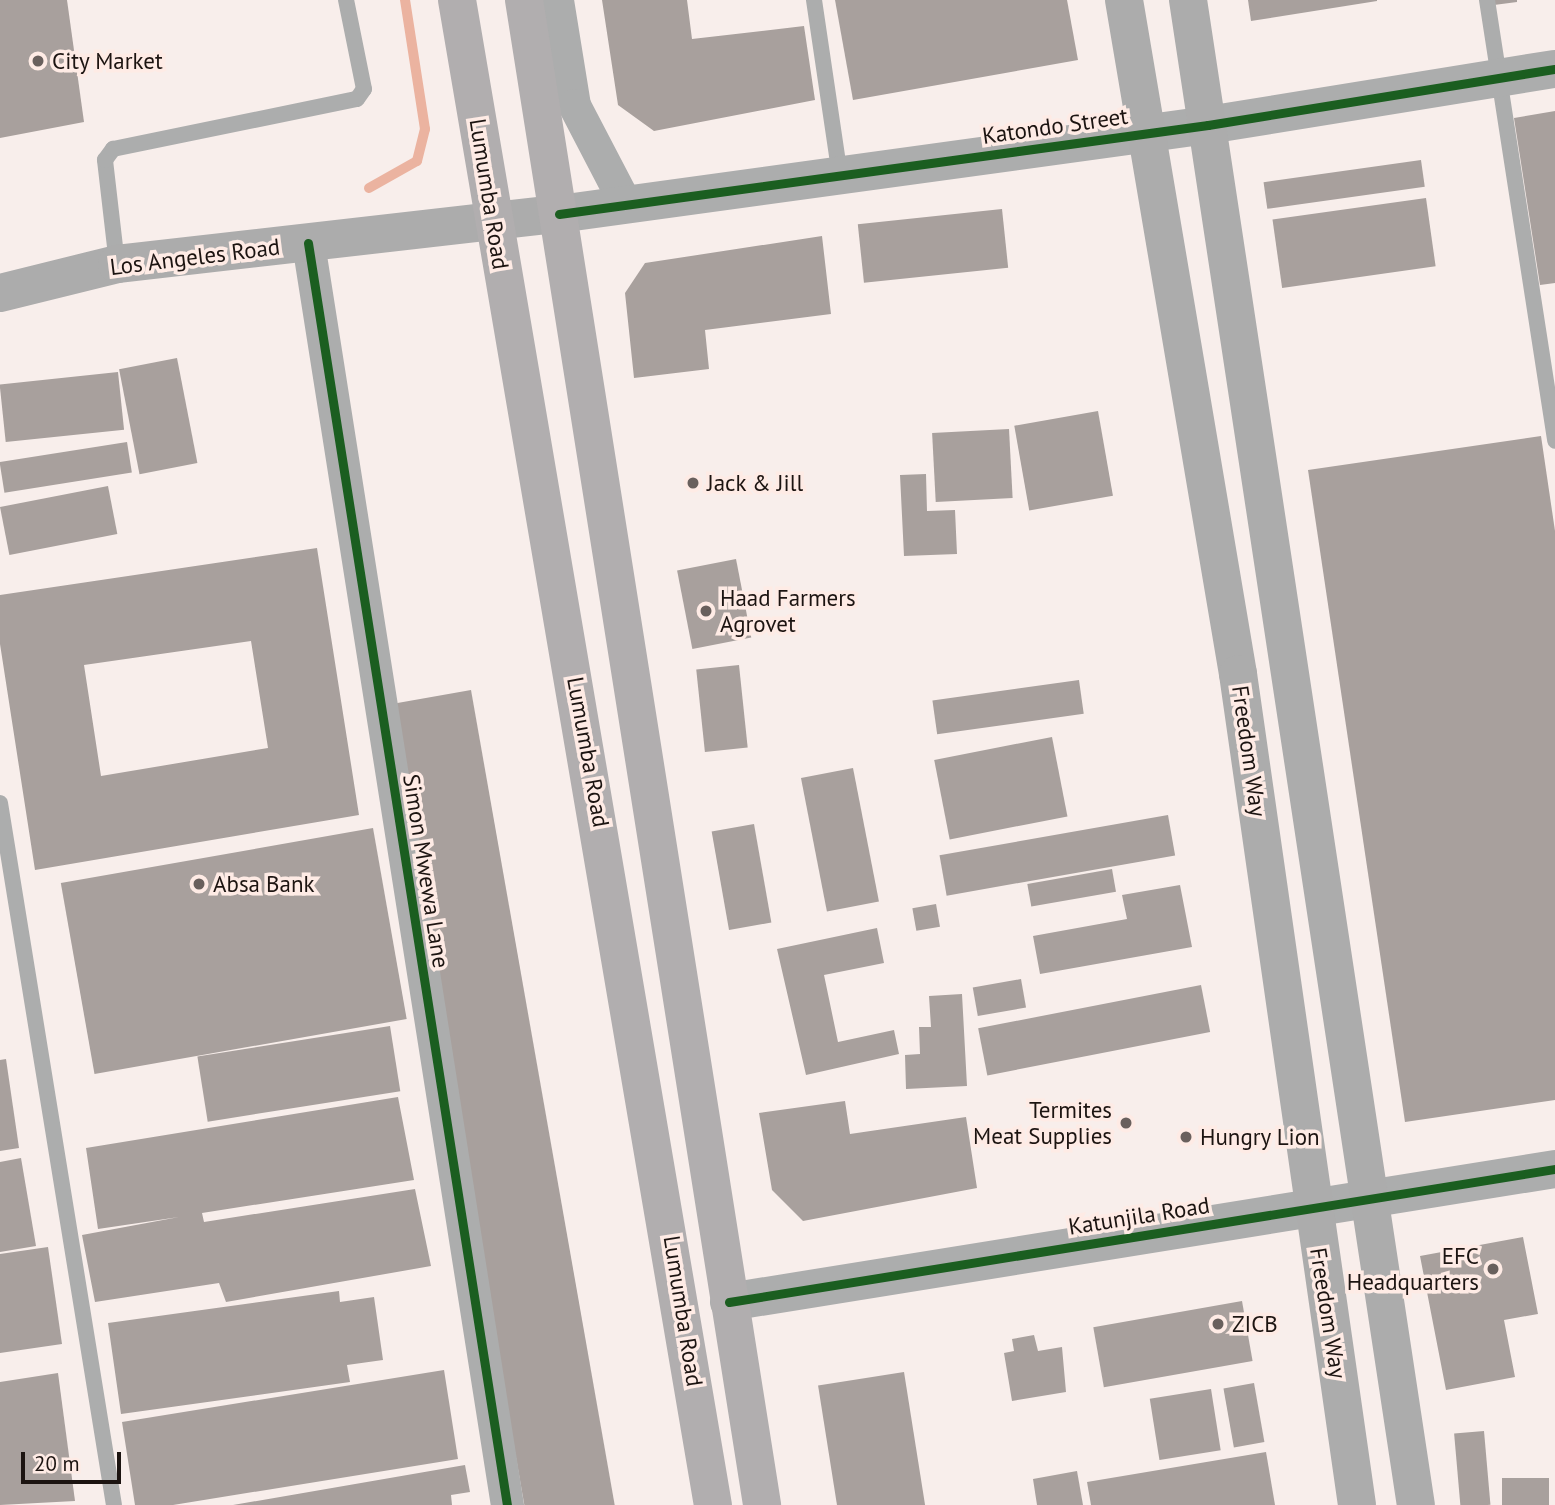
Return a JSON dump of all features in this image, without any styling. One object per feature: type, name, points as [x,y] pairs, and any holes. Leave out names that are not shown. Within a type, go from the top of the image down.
[{"type":"main road","name":"Lumumba Road","points":[[457,0],[492,221],[591,764],[713,1505]]},
{"type":"main road","name":"Lumumba Road","points":[[524,0],[762,1505]]},
{"type":"main road","name":"Freedom Way","points":[[1124,0],[1238,674],[1312,1208],[1357,1505]]},
{"type":"main road","name":"Freedom Way","points":[[1188,0],[1416,1505]]},
{"type":"main road","name":"Los Angeles Road","points":[[0,293],[117,264],[559,214]]},
{"type":"street","points":[[557,0],[574,105],[626,205]]},
{"type":"street","name":"Katondo Street","points":[[559,214],[1208,125],[1555,69]]},
{"type":"street","name":"Simon Mwewa Lane","points":[[308,243],[507,1505]]},
{"type":"street","name":"Katunjila Road","points":[[729,1302],[1555,1169]]},
{"type":"lane","points":[[117,264],[106,160],[113,149],[357,99],[364,89],[346,0]]},
{"type":"lane","points":[[814,0],[840,176]]},
{"type":"lane","points":[[1488,0],[1555,441]]},
{"type":"lane","points":[[0,803],[114,1505]]},
{"type":"building","name":"City Market","points":[[0,0],[67,0],[84,122],[0,138]]},
{"type":"building","points":[[602,0],[687,0],[692,39],[804,26],[815,100],[654,131],[618,105]]},
{"type":"building","points":[[835,0],[1067,0],[1078,60],[853,100]]},
{"type":"building","points":[[1248,0],[1377,0],[1377,1],[1251,21]]},
{"type":"building","points":[[1493,0],[1517,0],[1517,2],[1494,5]]},
{"type":"building","points":[[1555,111],[1555,283],[1540,285],[1514,118]]},
{"type":"building","points":[[1421,160],[1425,187],[1267,209],[1264,182]]},
{"type":"building","points":[[1426,198],[1436,266],[1282,288],[1273,220]]},
{"type":"building","points":[[1002,209],[1008,268],[864,283],[858,224]]},
{"type":"building","points":[[822,236],[831,314],[705,330],[709,369],[634,378],[625,293],[645,263]]},
{"type":"building","points":[[177,358],[197,463],[140,474],[119,369]]},
{"type":"building","points":[[118,372],[124,430],[6,442],[0,384]]},
{"type":"building","points":[[1098,411],[1113,496],[1029,510],[1014,426]]},
{"type":"building","points":[[1009,429],[1013,498],[936,502],[932,433]]},
{"type":"building","points":[[1541,436],[1555,531],[1555,1100],[1405,1122],[1308,470]]},
{"type":"building","points":[[127,442],[132,473],[4,493],[0,462]]},
{"type":"building","points":[[926,474],[927,511],[955,510],[957,554],[904,556],[900,475]]},
{"type":"building","points":[[108,486],[117,534],[9,555],[0,507]]},
{"type":"building","points":[[317,548],[359,815],[35,870],[0,644],[0,595]],"holes":[[[251,641],[268,748],[101,776],[84,665]]]},
{"type":"building","points":[[736,559],[751,638],[692,649],[677,570]]},
{"type":"building","points":[[739,665],[748,748],[705,752],[696,669]]},
{"type":"building","points":[[1079,680],[1084,714],[937,734],[932,701]]},
{"type":"building","points":[[471,690],[615,1505],[524,1505],[383,705]]},
{"type":"building","points":[[1052,737],[1067,817],[950,839],[934,760]]},
{"type":"building","points":[[853,768],[879,902],[827,912],[801,778]]},
{"type":"building","points":[[1168,815],[1175,855],[947,896],[940,855]]},
{"type":"building","points":[[754,824],[771,922],[729,930],[712,831]]},
{"type":"building","points":[[373,828],[407,1019],[95,1074],[61,883]]},
{"type":"building","points":[[1112,869],[1116,892],[1031,907],[1027,884]]},
{"type":"building","points":[[1180,885],[1192,947],[1040,974],[1033,936],[1127,919],[1122,895]]},
{"type":"building","points":[[936,904],[940,927],[916,931],[912,908]]},
{"type":"building","points":[[877,928],[884,963],[824,975],[838,1042],[894,1030],[899,1054],[806,1075],[777,949]]},
{"type":"building","points":[[1021,979],[1026,1008],[978,1016],[973,988]]},
{"type":"building","points":[[1201,985],[1210,1032],[987,1075],[978,1028]]},
{"type":"building","points":[[962,994],[967,1086],[906,1089],[905,1055],[920,1054],[919,1027],[931,1027],[929,996]]},
{"type":"building","points":[[390,1026],[400,1091],[208,1122],[197,1057]]},
{"type":"building","points":[[6,1059],[19,1148],[0,1151],[0,1060]]},
{"type":"building","points":[[398,1097],[414,1180],[202,1213],[204,1222],[415,1189],[431,1266],[226,1302],[219,1283],[95,1302],[82,1235],[179,1217],[98,1229],[86,1148]]},
{"type":"building","points":[[845,1101],[850,1134],[966,1117],[977,1188],[803,1221],[772,1190],[759,1113]]},
{"type":"building","points":[[21,1158],[36,1246],[0,1252],[0,1162]]},
{"type":"building","points":[[1523,1237],[1538,1314],[1504,1320],[1515,1377],[1446,1390],[1420,1256]]},
{"type":"building","points":[[48,1247],[62,1344],[0,1353],[0,1254]]},
{"type":"building","points":[[339,1291],[340,1302],[374,1297],[383,1360],[347,1365],[350,1382],[121,1414],[108,1323]]},
{"type":"building","points":[[1242,1301],[1253,1361],[1104,1387],[1093,1327]]},
{"type":"building","points":[[1034,1335],[1038,1351],[1062,1347],[1066,1392],[1012,1401],[1004,1353],[1014,1351],[1012,1339]]},
{"type":"building","points":[[444,1370],[458,1459],[173,1505],[135,1505],[122,1422]]},
{"type":"building","points":[[904,1372],[925,1505],[837,1505],[818,1386]]},
{"type":"building","points":[[58,1373],[75,1501],[0,1505],[0,1382]]},
{"type":"building","points":[[1254,1383],[1264,1442],[1234,1447],[1223,1388]]},
{"type":"building","points":[[1211,1389],[1221,1450],[1159,1460],[1150,1399]]},
{"type":"building","points":[[1484,1431],[1490,1505],[1460,1505],[1454,1434]]},
{"type":"building","points":[[1266,1452],[1275,1505],[1091,1505],[1087,1482]]},
{"type":"building","points":[[465,1465],[470,1492],[451,1495],[452,1505],[233,1505]]},
{"type":"building","points":[[1077,1471],[1083,1505],[1037,1505],[1033,1479]]},
{"type":"building","points":[[1502,1478],[1549,1478],[1549,1505],[1502,1505]]},
{"type":"waterway","points":[[369,188],[417,161],[425,129],[405,0]]},
{"type":"cycle path","points":[[559,214],[1208,125],[1555,69]]},
{"type":"cycle path","points":[[308,243],[507,1505]]},
{"type":"cycle path","points":[[729,1302],[1555,1169]]},
{"type":"place","name":"City Market","points":[[38,61]]},
{"type":"place","name":"Jack & Jill","points":[[693,483]]},
{"type":"place","name":"Haad Farmers Agrovet","points":[[706,611]]},
{"type":"place","name":"Absa Bank","points":[[199,884]]},
{"type":"place","name":"Termites Meat Supplies","points":[[1126,1123]]},
{"type":"place","name":"Hungry Lion","points":[[1186,1137]]},
{"type":"place","name":"EFC Headquarters","points":[[1493,1269]]},
{"type":"place","name":"ZICB","points":[[1218,1324]]}]
